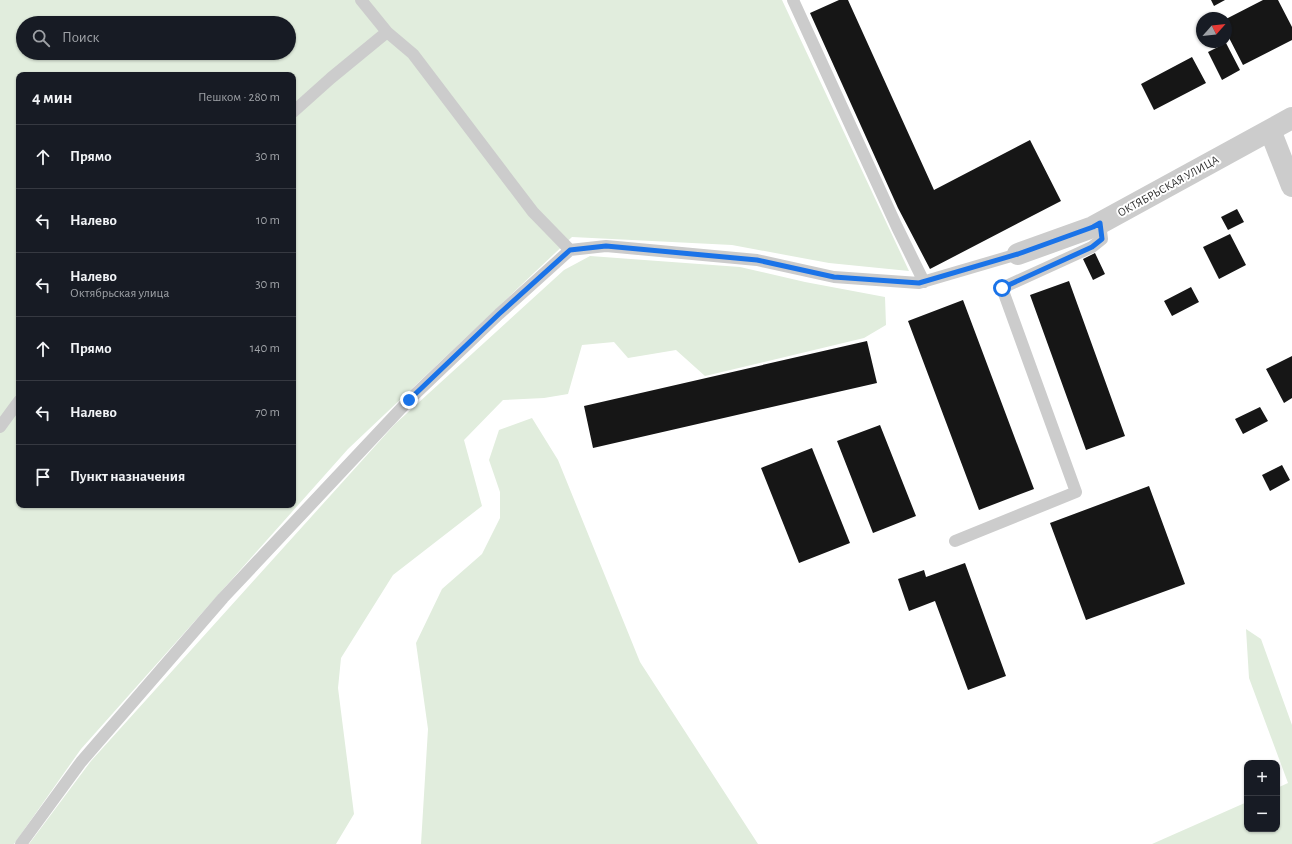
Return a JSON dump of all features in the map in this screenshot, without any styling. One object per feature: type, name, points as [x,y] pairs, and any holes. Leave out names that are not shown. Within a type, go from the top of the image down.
[{"type":"street","name":"ОКТЯБРЬСКАЯ УЛИЦА","points":[[1018,254],[1093,227],[1292,118]]},
{"type":"street","points":[[1270,130],[1292,186]]},
{"type":"lane","points":[[361,0],[387,32],[413,54],[533,212],[570,250]]},
{"type":"lane","points":[[793,0],[897,227],[924,282]]},
{"type":"lane","points":[[296,109],[330,78],[387,32]]},
{"type":"lane","points":[[955,541],[1076,492],[1002,288],[1092,247],[1102,239],[1100,223]]},
{"type":"lane","points":[[21,844],[80,762],[223,598],[409,400],[499,314],[570,250],[606,246],[697,254],[757,260],[834,277],[919,283],[1018,254]]},
{"type":"lane","points":[[0,427],[16,405]]},
{"type":"green space","points":[[0,0],[782,0],[909,271],[829,263],[732,245],[572,237],[348,449],[296,507],[296,72],[16,72],[16,508],[295,508],[81,749],[14,844],[0,844]]},
{"type":"green space","points":[[590,256],[740,267],[805,282],[885,297],[886,325],[864,338],[705,376],[676,350],[628,358],[614,342],[582,345],[568,394],[544,398],[503,400],[464,440],[482,506],[393,575],[341,658],[338,688],[354,814],[336,844],[29,844],[91,761],[395,424],[564,270]]},
{"type":"green space","points":[[532,418],[558,460],[640,662],[758,844],[421,844],[428,729],[416,643],[442,589],[482,554],[500,518],[500,492],[489,460],[499,430]]},
{"type":"green space","points":[[1246,629],[1261,639],[1292,725],[1292,844],[1152,844],[1244,803],[1244,832],[1280,832],[1280,787],[1288,783],[1249,678]]},
{"type":"building","points":[[839,0],[848,0],[934,190],[1030,140],[1061,201],[930,269],[898,208],[810,13]]},
{"type":"building","points":[[1211,0],[1225,0],[1214,6]]},
{"type":"building","points":[[1263,0],[1278,0],[1292,27],[1292,40],[1243,65],[1232,44],[1232,16]]},
{"type":"building","points":[[1216,48],[1229,48],[1240,70],[1222,80],[1208,52]]},
{"type":"building","points":[[1192,57],[1206,83],[1154,110],[1141,84]]},
{"type":"building","points":[[1237,209],[1244,222],[1228,230],[1221,217]]},
{"type":"building","points":[[1230,234],[1246,265],[1219,279],[1203,247]]},
{"type":"building","points":[[1095,253],[1105,274],[1093,280],[1083,259]]},
{"type":"building","points":[[1069,281],[1125,436],[1086,450],[1030,295]]},
{"type":"building","points":[[1191,287],[1199,302],[1172,316],[1164,301]]},
{"type":"building","points":[[963,300],[1034,489],[979,510],[908,321]]},
{"type":"building","points":[[867,341],[877,383],[593,448],[584,406]]},
{"type":"building","points":[[1292,356],[1292,398],[1284,403],[1266,369]]},
{"type":"building","points":[[1260,407],[1268,421],[1243,434],[1235,419]]},
{"type":"building","points":[[880,425],[916,516],[873,533],[837,441]]},
{"type":"building","points":[[812,448],[850,543],[799,563],[761,468]]},
{"type":"building","points":[[1282,465],[1290,480],[1270,491],[1262,475]]},
{"type":"building","points":[[1149,486],[1185,584],[1086,620],[1050,523]]},
{"type":"building","points":[[965,563],[1006,676],[968,690],[935,601],[909,611],[898,579],[924,570],[926,577]]},
{"type":"route","points":[[409,400],[499,314],[570,250],[606,246],[757,260],[834,277],[919,283],[1018,254],[1093,227],[1100,223],[1102,239],[1092,247],[1002,288]]}]
